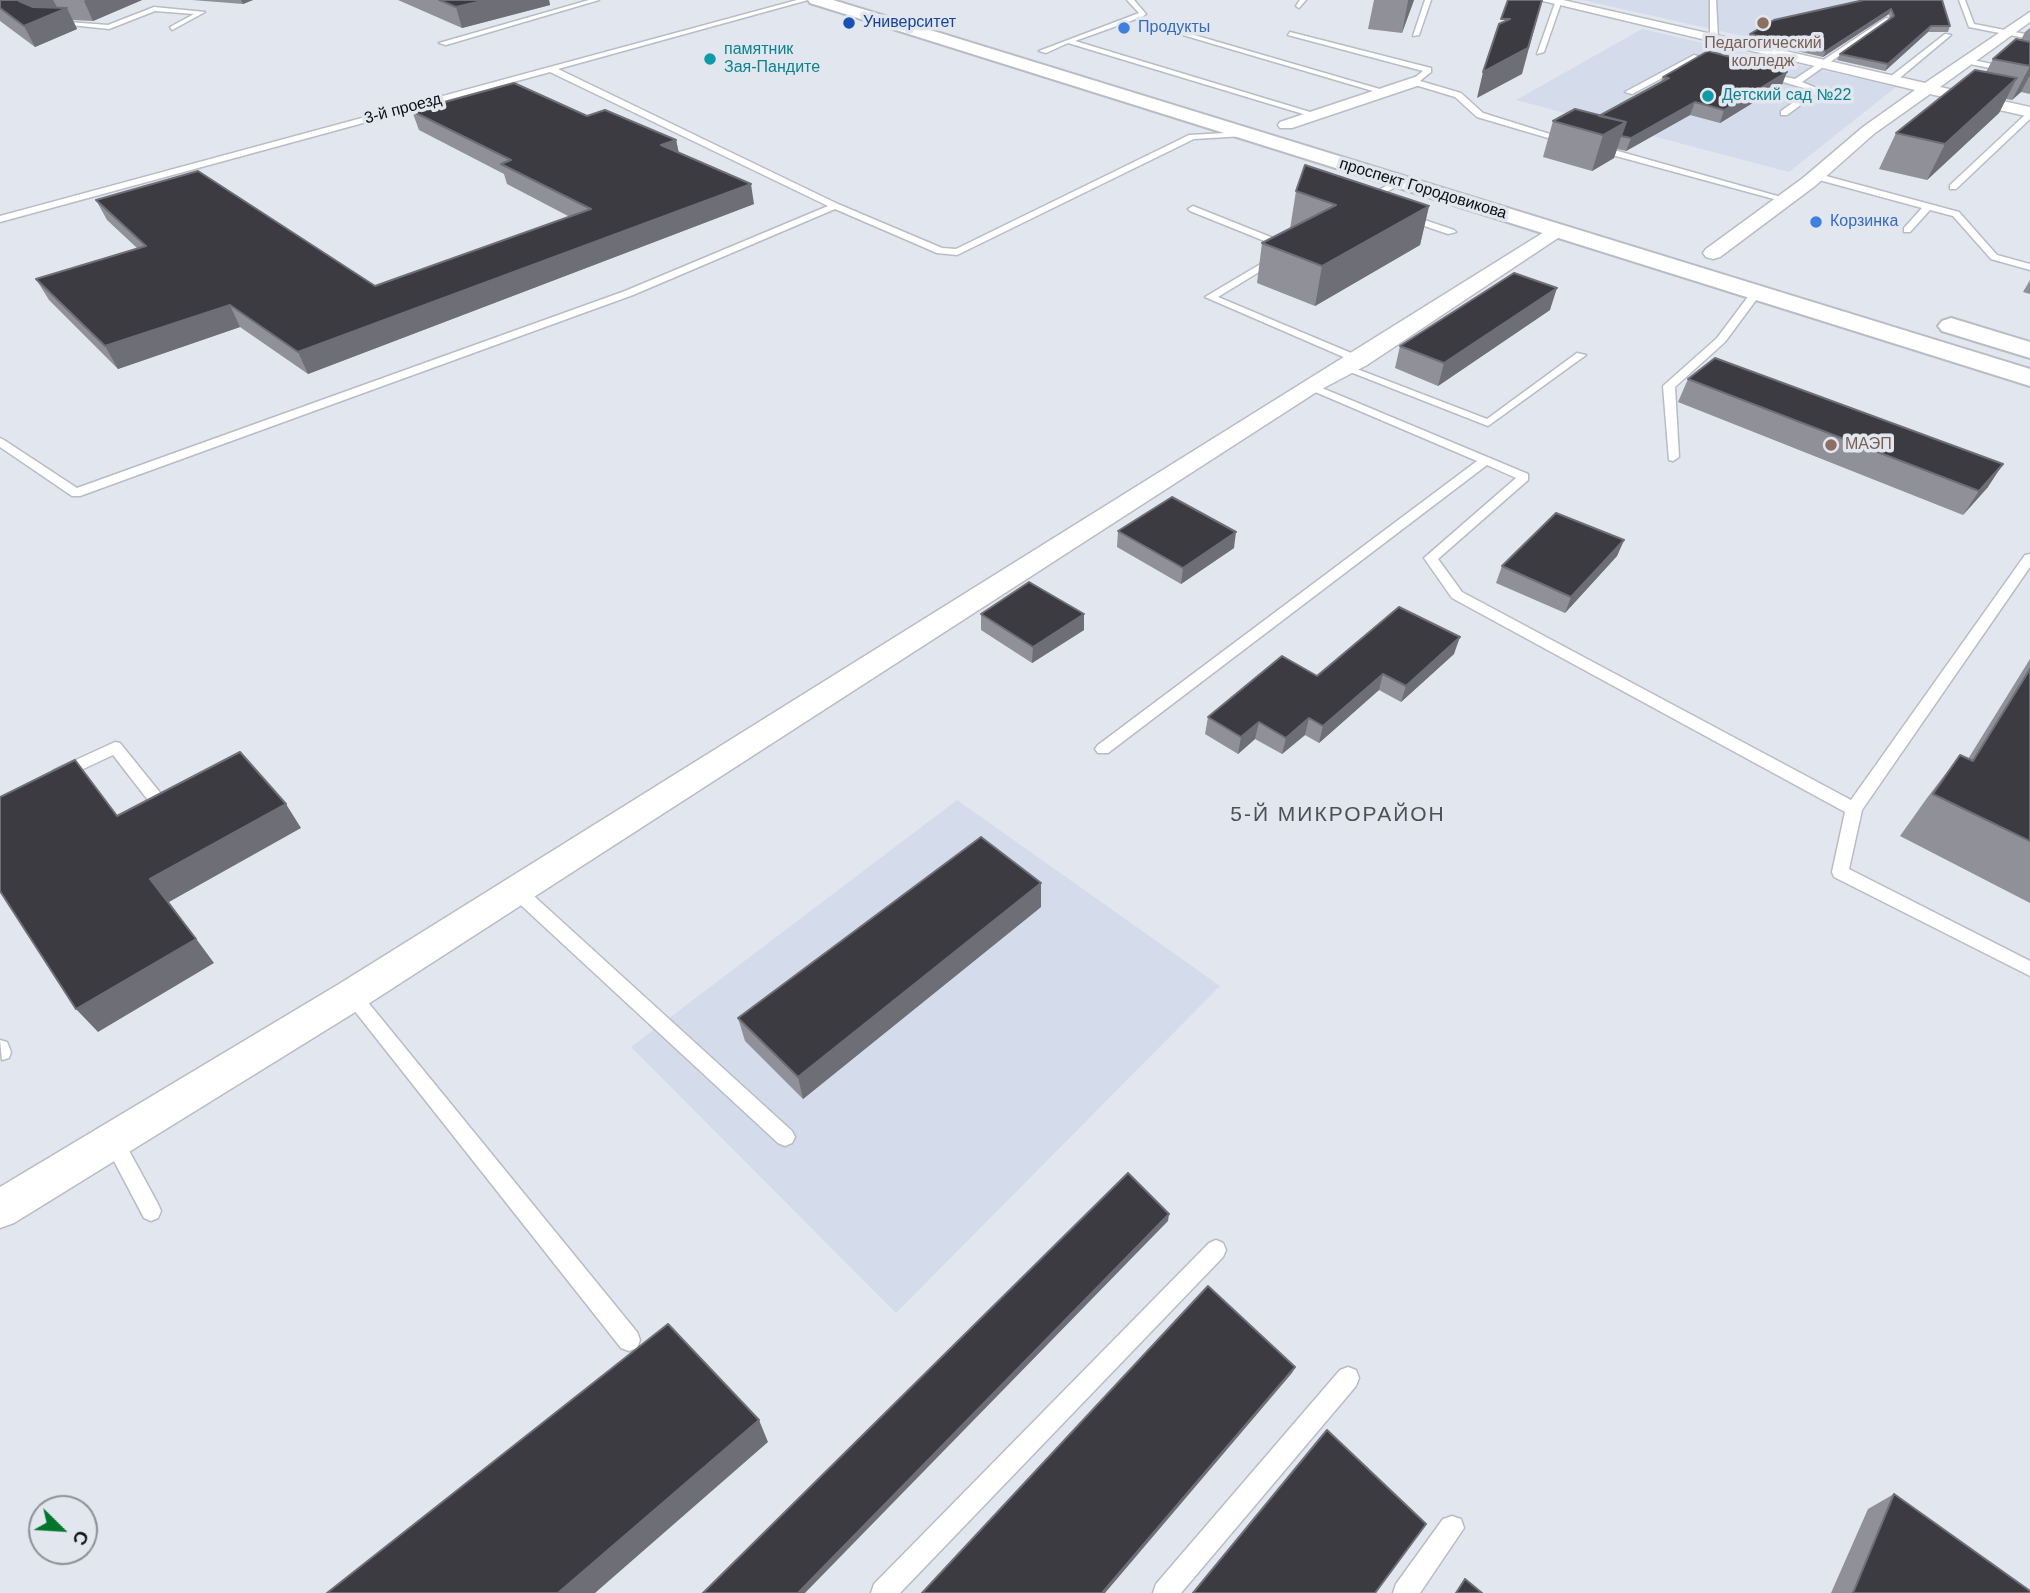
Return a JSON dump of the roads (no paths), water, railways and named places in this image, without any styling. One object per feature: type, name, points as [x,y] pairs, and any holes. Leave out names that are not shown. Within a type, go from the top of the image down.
[{"type":"street","name":"проспект Городовикова","points":[[816,0],[2030,378]]},
{"type":"street","name":"проспект Городовикова","points":[[873,0],[1323,136]]},
{"type":"street","points":[[1552,1],[1893,79],[2030,114]]},
{"type":"street","points":[[45,22],[63,11]]},
{"type":"street","points":[[1713,253],[1815,176],[1869,130],[2030,16]]},
{"type":"street","points":[[1286,125],[1415,82]]},
{"type":"street","points":[[1400,181],[1423,167]]},
{"type":"street","points":[[0,1209],[352,995],[1310,386],[1352,364],[1556,230]]},
{"type":"street","points":[[1688,245],[1739,261],[1716,279]]},
{"type":"street","points":[[1926,318],[2030,350]]},
{"type":"lane","points":[[443,43],[596,0]]},
{"type":"lane","name":"3-й проезд","points":[[0,219],[805,0]]},
{"type":"lane","points":[[1130,0],[1143,14]]},
{"type":"lane","points":[[1415,35],[1428,0]]},
{"type":"lane","points":[[1713,0],[1714,39]]},
{"type":"lane","points":[[1962,0],[1971,26],[2030,37]]},
{"type":"lane","points":[[1540,52],[1552,1]]},
{"type":"lane","points":[[45,22],[109,27],[154,9],[202,12],[172,28]]},
{"type":"lane","points":[[1043,51],[1143,14]]},
{"type":"lane","points":[[1143,14],[1138,17],[1144,22],[1386,92]]},
{"type":"lane","points":[[1796,82],[1888,19]]},
{"type":"lane","points":[[1290,34],[1428,70],[1415,82]]},
{"type":"lane","points":[[1893,79],[1947,35]]},
{"type":"lane","points":[[1068,41],[1317,115]]},
{"type":"lane","points":[[1629,92],[1697,57],[1722,64]]},
{"type":"lane","points":[[1968,61],[2030,74]]},
{"type":"lane","points":[[551,69],[835,206],[940,251],[957,252],[1192,137],[1244,134]]},
{"type":"lane","points":[[1759,73],[1817,90],[1784,113]]},
{"type":"lane","points":[[1415,82],[1458,94],[1480,115],[1493,120],[1572,142]]},
{"type":"lane","points":[[1953,187],[2030,114]]},
{"type":"lane","points":[[1585,145],[1784,199]]},
{"type":"lane","points":[[1815,176],[1956,214],[1994,257],[2030,267]]},
{"type":"lane","points":[[1375,205],[1362,201],[1400,181]]},
{"type":"lane","points":[[0,442],[76,493],[629,293],[835,206]]},
{"type":"lane","points":[[1907,230],[1928,207]]},
{"type":"lane","points":[[1194,209],[1293,249],[1210,297],[1352,364],[1488,422],[1581,355]]},
{"type":"lane","points":[[1400,214],[1451,232]]},
{"type":"lane","points":[[1673,457],[1669,386],[1721,340],[1758,292]]},
{"type":"lane","points":[[1310,386],[1524,477],[1431,558],[1457,595],[1854,809]]},
{"type":"lane","points":[[1103,749],[1485,461]]},
{"type":"lane","points":[[2030,558],[1854,809],[1840,872],[2030,970]]},
{"type":"lane","points":[[46,781],[115,747],[160,804]]},
{"type":"lane","points":[[517,891],[785,1137]]},
{"type":"lane","points":[[352,995],[629,1340]]},
{"type":"lane","points":[[113,1140],[151,1211]]},
{"type":"lane","points":[[883,1593],[1216,1250]]},
{"type":"lane","points":[[1165,1593],[1348,1378]]},
{"type":"lane","points":[[1405,1593],[1452,1528]]},
{"type":"place","name":"Университет","points":[[849,23]]},
{"type":"place","name":"Педагогический колледж","points":[[1763,23]]},
{"type":"place","name":"Продукты","points":[[1124,28]]},
{"type":"place","name":"памятник Зая-Пандите","points":[[710,59]]},
{"type":"place","name":"Детский сад №22","points":[[1708,96]]},
{"type":"place","name":"Корзинка","points":[[1816,222]]},
{"type":"place","name":"МАЭП","points":[[1831,445]]},
{"type":"district","name":"5-Й МИКРОРАЙОН","points":[[1338,815]]}]
